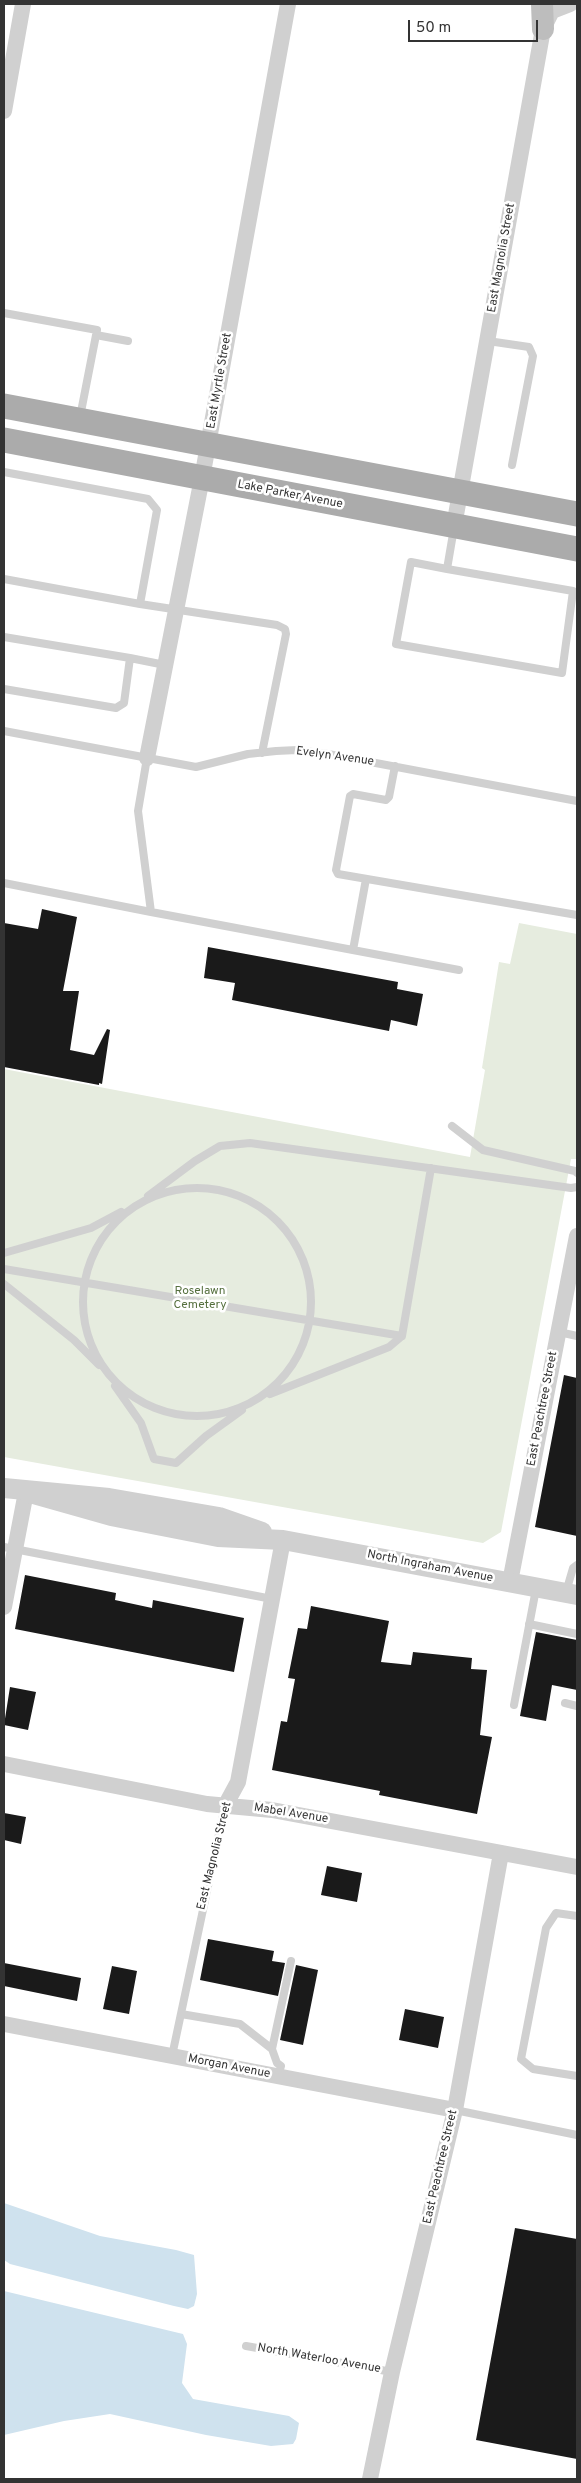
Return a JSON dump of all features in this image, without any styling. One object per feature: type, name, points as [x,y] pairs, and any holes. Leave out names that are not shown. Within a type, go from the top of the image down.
[{"type":"main road","points":[[542,4],[543,29]]},
{"type":"main road","points":[[4,406],[577,514]]},
{"type":"main road","name":"Lake Parker Avenue","points":[[4,440],[577,549]]},
{"type":"street","points":[[4,111],[23,4]]},
{"type":"street","name":"East Myrtle Street","points":[[147,758],[202,478],[288,4]]},
{"type":"street","name":"East Magnolia Street","points":[[454,526],[543,29],[552,11],[570,4]]},
{"type":"street","name":"East Peachtree Street","points":[[510,1582],[577,1236]]},
{"type":"street","name":"North Ingraham Avenue","points":[[4,1488],[26,1492],[109,1498],[219,1517],[283,1540],[572,1594]]},
{"type":"street","points":[[4,1607],[9,1548],[26,1492]]},
{"type":"street","name":"East Magnolia Street","points":[[225,1806],[238,1782],[283,1540]]},
{"type":"street","name":"Mabel Avenue","points":[[4,1764],[225,1806],[272,1810],[577,1867]]},
{"type":"street","name":"East Peachtree Street","points":[[370,2479],[392,2372],[455,2110],[461,2067],[501,1853]]},
{"type":"street","name":"Morgan Avenue","points":[[4,2024],[455,2110]]},
{"type":"lane","points":[[4,313],[96,330],[80,420]]},
{"type":"lane","points":[[96,335],[128,341]]},
{"type":"lane","points":[[488,340],[529,347],[533,356],[512,465]]},
{"type":"lane","points":[[4,472],[148,499],[157,510],[140,604]]},
{"type":"lane","points":[[447,569],[454,526]]},
{"type":"lane","points":[[411,562],[447,569],[573,592],[562,673],[396,644],[411,562]]},
{"type":"lane","points":[[4,579],[140,604],[177,608],[278,625],[285,629],[286,634],[262,752]]},
{"type":"lane","points":[[4,637],[165,665]]},
{"type":"lane","points":[[4,689],[116,708],[124,703],[130,658]]},
{"type":"lane","name":"Evelyn Avenue","points":[[4,731],[196,767],[262,752],[297,750],[395,766],[577,801]]},
{"type":"lane","points":[[147,758],[138,811],[151,912]]},
{"type":"lane","points":[[395,766],[389,798],[386,800],[353,794],[350,796],[336,870],[338,874],[577,915]]},
{"type":"lane","points":[[353,950],[366,880]]},
{"type":"lane","points":[[4,883],[459,970]]},
{"type":"lane","points":[[452,1126],[483,1150],[577,1173]]},
{"type":"lane","points":[[4,1253],[91,1228],[141,1202],[176,1189],[212,1188],[247,1198],[277,1219],[299,1249],[310,1284],[310,1321],[299,1354],[280,1382],[206,1436],[176,1463],[154,1459],[141,1424],[91,1346],[83,1315],[84,1283],[94,1250],[114,1222],[141,1202],[195,1161],[220,1146],[250,1143],[572,1188],[577,1187]]},
{"type":"lane","points":[[4,1284],[74,1340],[130,1396],[159,1410],[182,1415],[222,1414],[252,1403],[284,1386],[389,1347],[402,1336],[431,1168]]},
{"type":"lane","points":[[4,1269],[402,1336]]},
{"type":"lane","points":[[559,1332],[577,1336]]},
{"type":"lane","points":[[9,1548],[272,1599]]},
{"type":"lane","points":[[572,1594],[573,1568],[577,1565]]},
{"type":"lane","points":[[514,1705],[536,1587]]},
{"type":"lane","points":[[529,1624],[577,1634]]},
{"type":"lane","points":[[565,1703],[577,1706]]},
{"type":"lane","name":"East Magnolia Street","points":[[172,2056],[225,1806]]},
{"type":"lane","points":[[577,1916],[556,1913],[546,1928],[521,2059],[534,2069],[577,2076]]},
{"type":"lane","points":[[272,2050],[291,1961]]},
{"type":"lane","points":[[181,2014],[240,2024],[272,2050],[277,2063],[281,2066],[278,2076]]},
{"type":"lane","points":[[455,2110],[577,2135]]},
{"type":"lane","name":"North Waterloo Avenue","points":[[246,2346],[392,2372]]},
{"type":"green space","name":"Roselawn Cemetery","points":[[519,923],[577,934],[577,1159],[571,1159],[501,1532],[483,1543],[4,1457],[4,1069],[470,1157],[485,1070],[482,1068],[499,962],[510,964]]},
{"type":"water","points":[[4,2203],[100,2236],[194,2255],[197,2294],[194,2306],[188,2309],[174,2306],[10,2264],[4,2260]]},
{"type":"water","points":[[4,2291],[183,2334],[187,2344],[182,2383],[193,2399],[289,2416],[299,2423],[296,2439],[293,2444],[271,2446],[206,2435],[110,2414],[64,2421],[4,2435]]},
{"type":"building","points":[[42,909],[77,917],[63,991],[79,991],[70,1050],[94,1055],[107,1029],[110,1030],[102,1084],[99,1083],[99,1085],[4,1067],[4,923],[38,929]]},
{"type":"building","points":[[208,947],[398,982],[397,989],[423,994],[417,1026],[391,1020],[389,1031],[232,1000],[235,983],[204,978]]},
{"type":"building","points":[[564,1375],[577,1378],[577,1536],[535,1527]]},
{"type":"building","points":[[25,1575],[116,1593],[115,1600],[152,1608],[153,1600],[244,1618],[234,1672],[15,1629]]},
{"type":"building","points":[[311,1606],[389,1621],[381,1662],[411,1665],[413,1652],[472,1658],[471,1669],[487,1670],[480,1735],[492,1737],[477,1814],[379,1795],[380,1791],[272,1770],[281,1721],[287,1722],[295,1679],[288,1678],[298,1628],[307,1629]]},
{"type":"building","points":[[536,1632],[577,1640],[577,1690],[552,1685],[546,1721],[520,1716]]},
{"type":"building","points":[[10,1687],[36,1692],[28,1730],[4,1725]]},
{"type":"building","points":[[4,1813],[26,1817],[21,1844],[4,1840]]},
{"type":"building","points":[[327,1866],[362,1873],[357,1902],[321,1895]]},
{"type":"building","points":[[208,1939],[274,1951],[272,1961],[285,1963],[278,1996],[200,1980]]},
{"type":"building","points":[[4,1963],[81,1978],[77,2001],[4,1986]]},
{"type":"building","points":[[296,1965],[318,1970],[303,2045],[280,2040]]},
{"type":"building","points":[[112,1966],[137,1971],[129,2014],[103,2009]]},
{"type":"building","points":[[405,2009],[444,2017],[438,2048],[399,2040]]},
{"type":"building","points":[[515,2228],[577,2239],[577,2459],[476,2440]]}]
